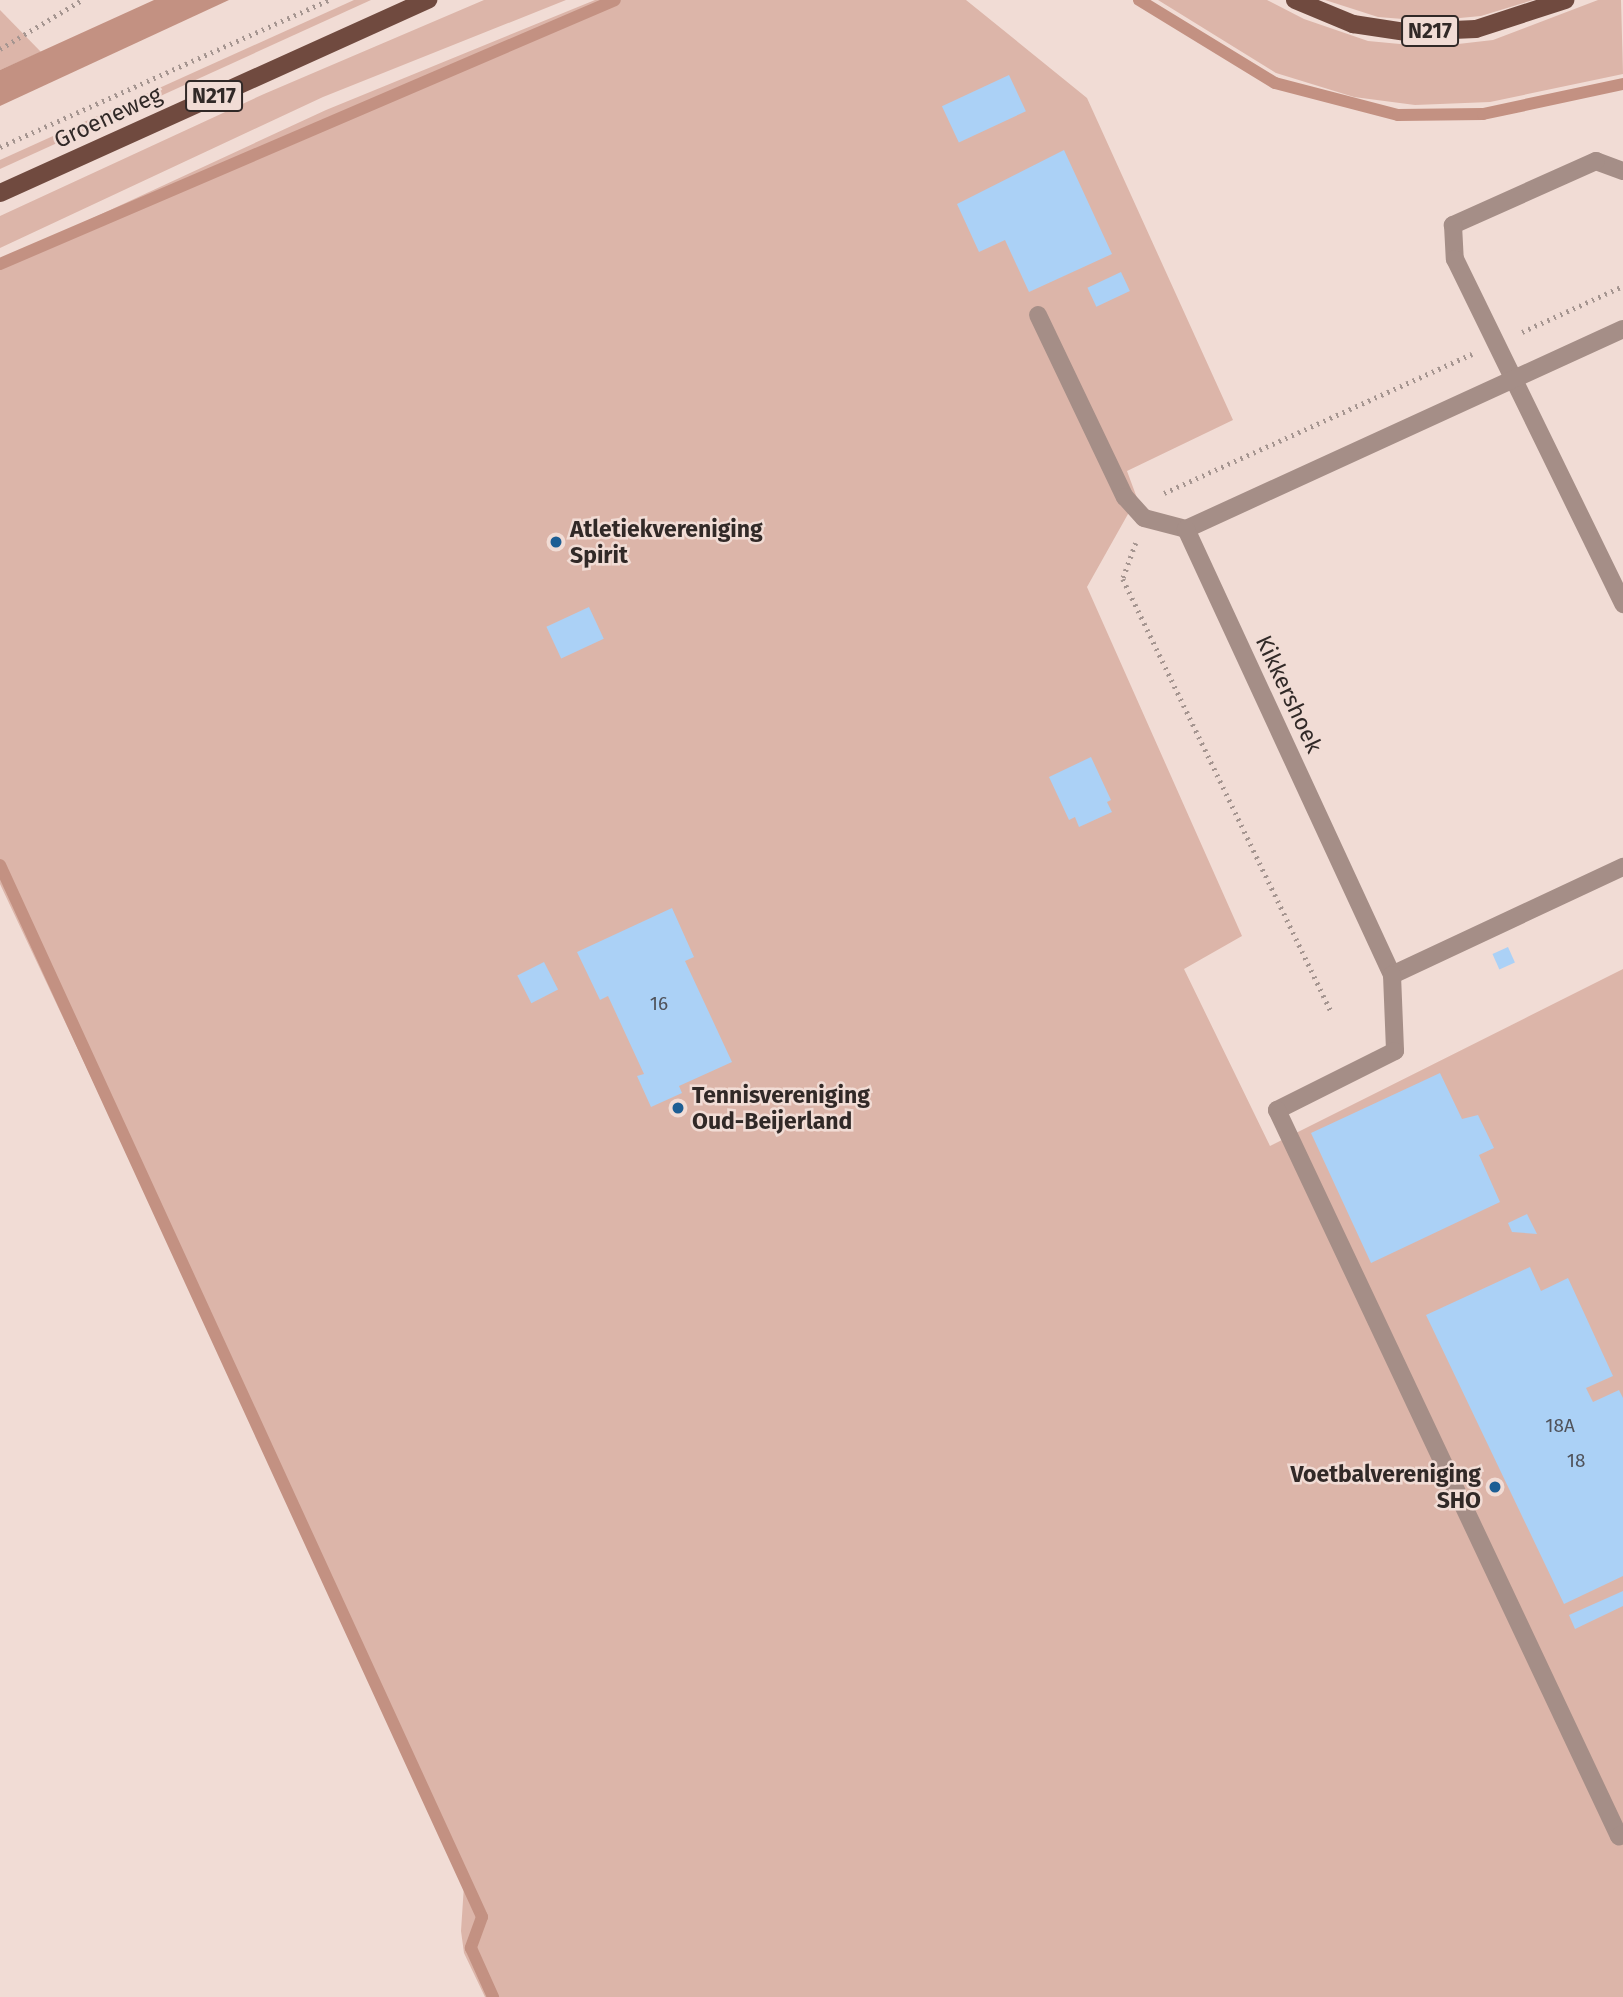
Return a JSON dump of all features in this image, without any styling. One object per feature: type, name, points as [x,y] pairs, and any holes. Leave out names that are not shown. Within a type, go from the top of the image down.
[{"type":"main road","name":"Groeneweg","points":[[0,193],[428,0]]},
{"type":"main road","name":"N217","points":[[1295,0],[1353,24],[1406,32],[1476,29],[1565,0]]},
{"type":"lane","points":[[1623,171],[1596,161],[1453,225],[1455,259],[1494,344],[1623,604]]},
{"type":"lane","points":[[1038,315],[1125,497],[1144,518],[1186,529],[1623,330]]},
{"type":"lane","name":"Kikkershoek","points":[[1186,529],[1392,975]]},
{"type":"lane","points":[[1623,867],[1392,975],[1395,1051],[1277,1110],[1619,1836],[1623,1834]]},
{"type":"path","points":[[0,49],[82,0]]},
{"type":"path","name":"Groeneweg","points":[[0,147],[329,0]]},
{"type":"path","points":[[1331,1012],[1123,579],[1150,500],[1623,286]]},
{"type":"shaded area","points":[[154,0],[229,0],[0,106],[0,70]]},
{"type":"shaded area","points":[[354,0],[371,0],[0,169],[0,160]]},
{"type":"shaded area","points":[[484,0],[566,0],[323,97],[0,248],[0,216],[264,94]]},
{"type":"shaded area","points":[[595,0],[966,0],[1087,98],[1233,420],[1127,471],[1137,498],[1087,587],[1242,936],[1184,969],[1270,1146],[1623,969],[1623,1997],[485,1997],[464,1953],[461,1931],[465,1870],[0,884],[0,261],[326,110]]},
{"type":"shaded area","points":[[1158,0],[1267,0],[1304,19],[1368,41],[1432,47],[1493,40],[1598,0],[1621,0],[1623,74],[1490,102],[1415,105],[1354,97],[1276,73]]},
{"type":"shaded area","points":[[1325,0],[1533,0],[1481,16],[1428,21],[1378,17]]},
{"type":"shaded area","points":[[0,10],[41,52],[0,70]]},
{"type":"building","points":[[1009,75],[1026,111],[959,143],[942,106]]},
{"type":"building","points":[[1064,150],[1112,254],[1029,292],[1005,240],[979,252],[957,204]]},
{"type":"building","points":[[1121,272],[1130,291],[1096,307],[1087,288]]},
{"type":"building","points":[[589,607],[604,639],[561,659],[546,627]]},
{"type":"building","points":[[1091,757],[1111,800],[1107,802],[1112,812],[1079,827],[1075,817],[1069,820],[1049,777]]},
{"type":"building","points":[[672,908],[694,957],[685,961],[732,1062],[679,1086],[682,1093],[651,1107],[637,1076],[644,1074],[608,996],[600,1000],[577,952]]},
{"type":"building","points":[[1508,947],[1515,963],[1499,969],[1492,954]]},
{"type":"building","points":[[544,962],[558,990],[531,1003],[517,976]]},
{"type":"building","points":[[1440,1073],[1462,1119],[1478,1115],[1494,1148],[1479,1155],[1500,1202],[1371,1263],[1311,1133]]},
{"type":"building","points":[[1527,1214],[1537,1234],[1512,1232],[1508,1223]]},
{"type":"building","points":[[1530,1267],[1541,1291],[1568,1278],[1613,1376],[1586,1388],[1593,1402],[1619,1390],[1623,1398],[1623,1576],[1564,1604],[1426,1315]]},
{"type":"building","points":[[1623,1591],[1623,1606],[1575,1629],[1569,1615]]},
{"type":"waterway","points":[[0,264],[615,0]]},
{"type":"waterway","points":[[1139,0],[1275,83],[1398,115],[1483,114],[1623,84]]},
{"type":"waterway","points":[[0,865],[482,1917],[471,1948],[493,1997]]},
{"type":"place","name":"Atletiekvereniging Spirit","points":[[556,542]]},
{"type":"place","name":"Tennisvereniging Oud-Beijerland","points":[[678,1108]]},
{"type":"place","name":"Voetbalvereniging SHO","points":[[1495,1487]]}]
